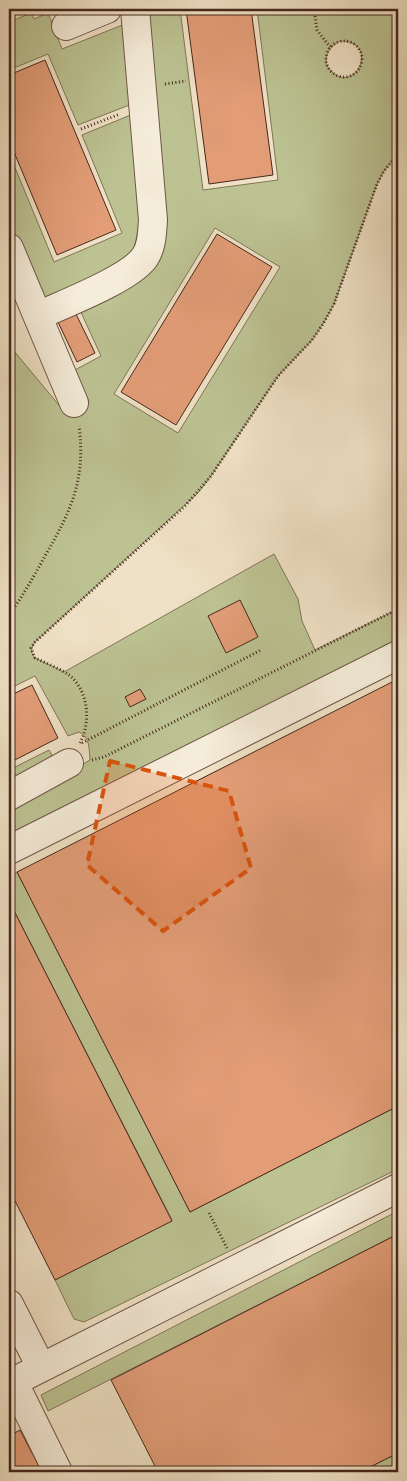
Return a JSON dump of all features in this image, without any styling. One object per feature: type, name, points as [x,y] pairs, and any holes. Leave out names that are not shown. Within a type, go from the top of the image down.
[{"type":"street","points":[[66,26],[107,9]]},
{"type":"street","points":[[38,316],[121,276],[144,259],[149,249],[152,220],[135,9]]},
{"type":"street","points":[[9,248],[74,403]]},
{"type":"street","points":[[9,850],[398,655]]},
{"type":"street","points":[[9,796],[74,754]]},
{"type":"street","points":[[58,1472],[11,1383],[398,1188]]},
{"type":"street","points":[[9,1304],[41,1367]]},
{"type":"path","points":[[314,9],[317,30],[330,47]]},
{"type":"path","points":[[340,41],[352,43],[356,46],[360,51],[362,62],[357,72],[346,77],[339,77],[329,70],[326,58],[330,47],[340,41]]},
{"type":"path","points":[[160,85],[186,82]]},
{"type":"path","points":[[81,129],[124,112]]},
{"type":"path","points":[[74,754],[86,722],[82,693],[71,677],[35,658],[31,648],[35,642],[185,506],[211,476],[278,376],[312,340],[324,324],[334,304],[377,184],[384,171],[398,154]]},
{"type":"path","points":[[9,615],[26,590],[67,518],[74,501],[80,467],[80,439],[74,403]]},
{"type":"path","points":[[74,754],[104,757],[398,609]]},
{"type":"path","points":[[74,754],[261,650]]},
{"type":"path","points":[[209,1213],[237,1269]]},
{"type":"highlighted area","points":[[110,761],[229,791],[251,868],[163,931],[87,865]]},
{"type":"green space","points":[[145,9],[180,9],[203,190],[278,180],[257,9],[398,9],[398,154],[384,171],[377,184],[334,304],[323,324],[312,340],[278,376],[198,493],[35,642],[32,654],[35,658],[64,672],[274,554],[298,599],[302,621],[315,650],[398,609],[398,639],[9,834],[9,807],[90,760],[85,737],[79,732],[68,736],[35,676],[9,689],[9,345],[63,410],[70,411],[89,401],[73,371],[101,356],[79,308],[138,277]],"holes":[[[340,41],[352,43],[359,49],[362,56],[356,72],[349,77],[341,77],[332,72],[326,64],[329,51]],[[215,228],[280,267],[178,433],[114,394]]]},
{"type":"green space","points":[[31,13],[34,19],[48,13],[62,49],[125,24],[132,104],[78,125],[48,54],[9,70],[9,22]]},
{"type":"green space","points":[[133,114],[141,206],[139,240],[135,250],[118,265],[106,272],[43,302],[9,220],[9,153],[54,262],[122,233],[82,135]]},
{"type":"green space","points":[[49,750],[52,755],[50,760],[9,783],[9,770]]},
{"type":"green space","points":[[17,872],[190,1212],[398,1106],[398,1169],[84,1322],[74,1319],[55,1280],[172,1220],[9,901],[9,876]]},
{"type":"green space","points":[[398,1211],[398,1234],[48,1411],[41,1395]]},
{"type":"green space","points":[[398,1453],[398,1472],[360,1472]]},
{"type":"building","points":[[186,9],[251,9],[273,175],[209,184]]},
{"type":"building","points":[[45,60],[116,230],[57,255],[9,140],[9,75]]},
{"type":"building","points":[[217,234],[272,267],[176,425],[121,392]]},
{"type":"building","points":[[75,312],[95,353],[77,362],[57,320]]},
{"type":"building","points":[[240,600],[258,637],[226,653],[208,616]]},
{"type":"building","points":[[398,679],[398,1106],[190,1212],[17,872]]},
{"type":"building","points":[[32,685],[58,738],[9,763],[9,696]]},
{"type":"building","points":[[140,689],[146,699],[130,707],[125,697]]},
{"type":"building","points":[[9,901],[172,1221],[55,1280],[9,1189]]},
{"type":"building","points":[[398,1234],[398,1453],[360,1472],[158,1472],[111,1380]]},
{"type":"building","points":[[20,1430],[42,1472],[9,1472],[9,1436]]}]
